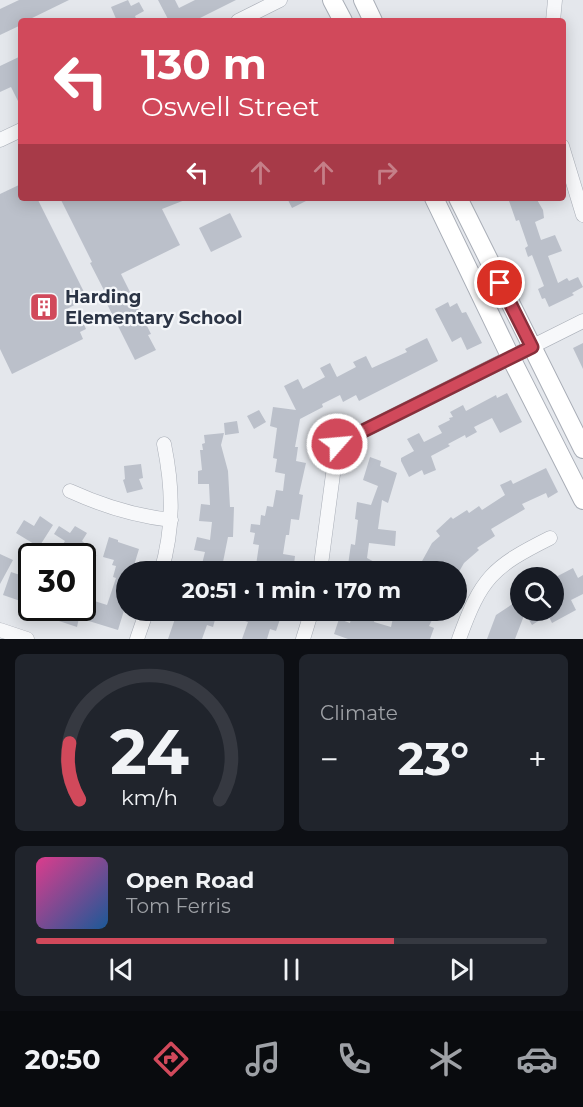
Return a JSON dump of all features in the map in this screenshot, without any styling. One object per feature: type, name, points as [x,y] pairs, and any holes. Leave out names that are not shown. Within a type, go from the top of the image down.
[{"type":"main road","points":[[332,0],[341,18]]},
{"type":"main road","points":[[363,0],[372,18]]},
{"type":"main road","points":[[435,201],[583,500]]},
{"type":"main road","points":[[459,201],[583,449]]},
{"type":"street","points":[[244,18],[280,0]]},
{"type":"street","points":[[553,18],[555,0]]},
{"type":"street","points":[[0,140],[18,131]]},
{"type":"street","points":[[566,159],[583,215]]},
{"type":"street","points":[[321,561],[337,444],[583,321]]},
{"type":"street","points":[[164,444],[170,472],[171,520],[164,561]]},
{"type":"street","points":[[70,491],[123,512],[171,520]]},
{"type":"street","points":[[459,639],[478,592],[488,579],[510,559],[550,538]]},
{"type":"street","points":[[137,639],[143,621]]},
{"type":"street","points":[[303,639],[309,621]]},
{"type":"street","points":[[0,630],[27,639]]},
{"type":"building","points":[[19,0],[69,0],[32,18],[18,18],[18,26],[0,35],[0,9]]},
{"type":"building","points":[[128,0],[131,6],[139,2],[144,11],[135,16],[136,18],[116,18],[111,7]]},
{"type":"building","points":[[158,0],[175,0],[179,8],[195,0],[236,0],[200,18],[167,18]]},
{"type":"building","points":[[18,57],[18,101],[11,87],[0,92],[0,66]]},
{"type":"building","points":[[18,185],[18,201],[38,201],[87,298],[67,309],[75,324],[82,320],[86,329],[80,332],[83,339],[12,374],[0,349],[0,194]]},
{"type":"building","points":[[62,201],[182,201],[162,209],[180,245],[121,274],[151,334],[148,335],[156,350],[135,360],[105,300],[108,298],[90,263],[92,262]]},
{"type":"building","points":[[288,201],[306,201],[292,208]]},
{"type":"building","points":[[509,201],[538,201],[543,210],[544,218],[535,222],[541,240],[555,235],[562,251],[548,256],[558,283],[567,278],[569,281],[578,277],[583,287],[572,293],[574,295],[549,307],[545,298],[542,299],[538,289],[544,286],[532,255],[528,257],[525,248],[528,246],[519,220],[516,221]]},
{"type":"building","points":[[230,213],[242,237],[211,252],[199,228]]},
{"type":"building","points":[[448,302],[450,307],[457,303],[462,313],[466,312],[482,343],[467,350],[461,337],[452,342],[435,309]]},
{"type":"building","points":[[427,338],[438,361],[359,401],[356,395],[343,402],[340,395],[300,419],[295,447],[298,447],[296,461],[306,463],[299,494],[303,495],[299,520],[291,519],[283,554],[295,556],[294,561],[257,561],[259,545],[253,544],[255,533],[250,532],[251,524],[260,525],[261,515],[265,516],[267,506],[273,507],[276,490],[283,491],[285,474],[275,472],[277,459],[273,458],[277,428],[270,426],[273,407],[296,410],[284,386],[298,379],[303,389],[325,377],[320,368],[330,363],[337,377],[356,367],[353,362],[366,356],[372,368],[407,352],[405,349]]},
{"type":"building","points":[[583,343],[583,369],[573,348]]},
{"type":"building","points":[[507,393],[522,422],[500,433],[492,418],[474,427],[477,432],[466,438],[465,435],[431,456],[436,470],[424,475],[422,470],[409,477],[401,461],[401,458],[414,451],[407,439],[419,433],[424,442],[442,433],[438,426],[453,417],[450,412],[463,405],[466,411],[496,395],[497,398]]},
{"type":"building","points":[[259,410],[266,422],[254,429],[247,416]]},
{"type":"building","points":[[237,421],[239,433],[225,435],[224,423]]},
{"type":"building","points":[[224,433],[221,445],[228,471],[230,507],[234,507],[233,537],[228,537],[223,561],[203,561],[205,552],[194,550],[197,537],[210,540],[212,522],[199,521],[201,504],[210,505],[209,484],[198,484],[198,471],[202,470],[200,450],[203,450],[202,444],[205,443],[204,435]]},
{"type":"building","points":[[370,457],[381,461],[380,466],[397,473],[388,503],[382,500],[378,529],[396,531],[395,546],[369,543],[367,558],[373,561],[349,561],[351,544],[355,545],[358,520],[355,519],[357,502],[371,505],[378,486],[363,480]]},
{"type":"building","points":[[141,464],[143,478],[139,479],[143,489],[127,493],[123,480],[125,479],[124,466]]},
{"type":"building","points":[[546,468],[558,492],[548,498],[546,493],[522,504],[525,509],[491,529],[495,536],[477,548],[479,550],[466,561],[422,561],[432,543],[440,536],[436,531],[451,517],[453,519],[467,510],[469,513],[479,506],[482,510],[505,495],[500,485],[511,480],[513,484]]},
{"type":"building","points":[[40,516],[53,525],[42,543],[32,543],[16,533],[24,520],[34,526]]},
{"type":"building","points":[[59,526],[70,533],[75,526],[87,533],[82,541],[84,543],[64,543],[65,541],[54,534]]},
{"type":"building","points":[[109,537],[139,549],[135,561],[116,561],[116,566],[112,565],[114,560],[103,557]]},
{"type":"building","points":[[0,554],[13,560],[0,584]]},
{"type":"building","points":[[573,568],[578,578],[583,575],[583,594],[571,600],[576,610],[564,616],[564,573]]},
{"type":"building","points":[[11,572],[18,574],[18,600],[3,595]]},
{"type":"building","points":[[116,578],[116,621],[121,621],[118,630],[89,621],[96,621],[96,601],[107,605]]},
{"type":"building","points":[[510,606],[510,621],[522,621],[515,639],[487,639],[496,615]]},
{"type":"building","points":[[59,621],[78,621],[77,627]]},
{"type":"building","points":[[174,621],[215,621],[213,627],[207,625],[202,639],[168,639]]},
{"type":"building","points":[[245,621],[279,621],[276,631],[270,629],[267,639],[242,639],[248,622]]},
{"type":"building","points":[[338,621],[350,623],[350,621],[374,621],[391,627],[392,621],[432,621],[429,626],[434,628],[430,639],[348,639],[334,634]]},
{"type":"place","name":"Harding Elementary School","points":[[44,307]]},
{"type":"route","points":[[337,444],[532,347],[500,283]]}]
